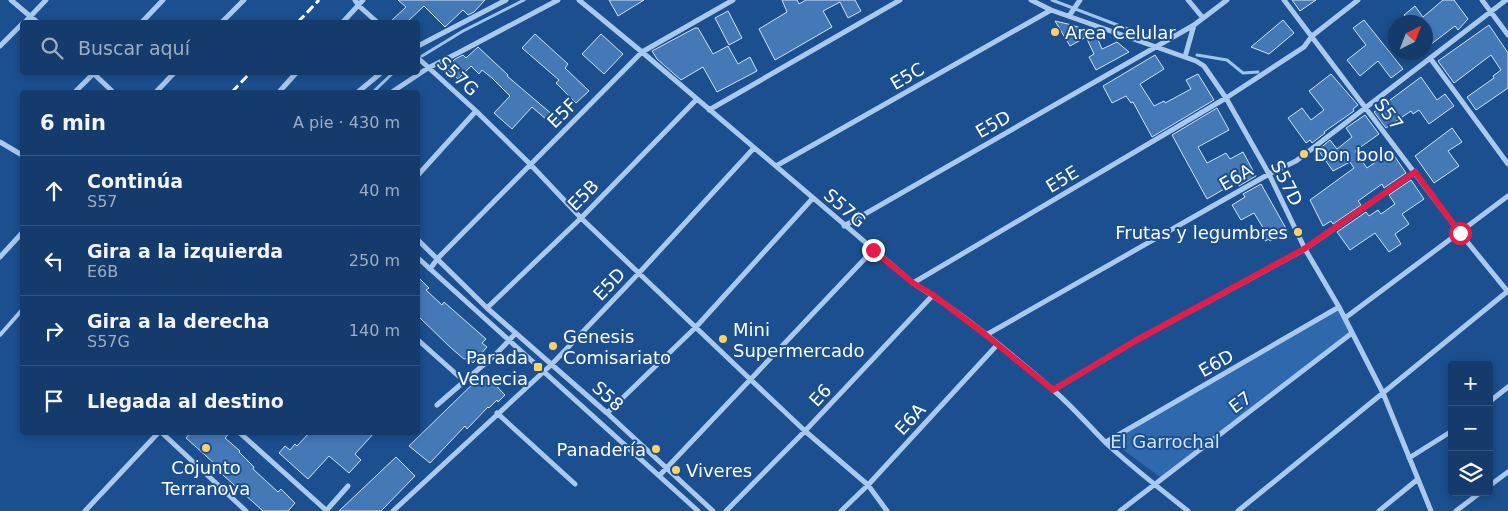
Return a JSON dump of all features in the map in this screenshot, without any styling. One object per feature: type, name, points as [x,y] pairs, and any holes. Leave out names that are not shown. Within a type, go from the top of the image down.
[{"type":"street","points":[[11,0],[34,20]]},
{"type":"street","points":[[27,20],[46,0]]},
{"type":"street","points":[[144,20],[163,0]]},
{"type":"street","points":[[224,20],[244,0]]},
{"type":"street","points":[[355,0],[375,20]]},
{"type":"street","points":[[345,20],[363,0]]},
{"type":"street","points":[[420,45],[506,0]]},
{"type":"street","points":[[420,73],[558,0]]},
{"type":"street","name":"S57G","points":[[579,0],[913,283],[933,295],[986,335],[1053,390],[1106,442],[1154,485],[1188,511]]},
{"type":"street","name":"E5F","points":[[430,269],[438,258],[642,52],[733,0]]},
{"type":"street","points":[[709,110],[900,0]]},
{"type":"street","name":"S57D","points":[[1030,0],[1051,10],[1196,61],[1204,66],[1226,98],[1268,174],[1304,249],[1345,318],[1383,393],[1431,511]]},
{"type":"street","points":[[1069,16],[1080,0]]},
{"type":"street","points":[[1188,0],[1203,18]]},
{"type":"street","points":[[1156,47],[1194,25],[1227,0]]},
{"type":"street","name":"S57","points":[[1284,0],[1460,233],[1508,292]]},
{"type":"street","points":[[1226,98],[1304,46],[1312,36],[1358,0]]},
{"type":"street","points":[[1482,0],[1508,35]]},
{"type":"street","name":"E6A","points":[[1433,56],[1506,0]]},
{"type":"street","name":"E5C","points":[[776,166],[1051,10]]},
{"type":"street","points":[[1185,57],[1194,25]]},
{"type":"street","points":[[0,46],[20,28]]},
{"type":"street","name":"E5D","points":[[844,226],[1156,47]]},
{"type":"street","name":"S57G","points":[[420,60],[530,164],[580,218],[805,431],[868,485],[888,511]]},
{"type":"street","name":"E6A","points":[[986,335],[1268,174],[1296,161],[1427,60]]},
{"type":"street","points":[[1431,60],[1508,164]]},
{"type":"street","points":[[77,90],[91,75]]},
{"type":"street","points":[[95,75],[111,90]]},
{"type":"street","points":[[158,90],[172,75]]},
{"type":"street","points":[[281,90],[294,75]]},
{"type":"street","points":[[360,90],[378,75]]},
{"type":"street","points":[[395,90],[418,75]]},
{"type":"street","name":"E5E","points":[[913,283],[1226,98]]},
{"type":"street","name":"E5B","points":[[487,308],[580,218],[696,100]]},
{"type":"street","points":[[420,173],[476,111]]},
{"type":"street","points":[[0,142],[20,154]]},
{"type":"street","name":"E5D","points":[[393,511],[542,370],[552,364],[639,273],[753,148]]},
{"type":"street","points":[[1053,390],[1135,341],[1304,249],[1415,172]]},
{"type":"street","points":[[1345,318],[1508,196]]},
{"type":"street","points":[[607,413],[696,327],[813,198]]},
{"type":"street","points":[[0,257],[20,235]]},
{"type":"street","name":"S58","points":[[420,242],[487,308],[607,413],[713,511]]},
{"type":"street","points":[[659,476],[873,250]]},
{"type":"street","name":"S58","points":[[420,260],[698,511]]},
{"type":"street","points":[[1238,511],[1508,292]]},
{"type":"street","name":"E6","points":[[726,511],[805,431],[933,295]]},
{"type":"street","name":"E6D","points":[[1106,442],[1339,307]]},
{"type":"street","points":[[437,405],[510,341],[516,333]]},
{"type":"street","name":"E7","points":[[1120,511],[1352,334]]},
{"type":"street","points":[[420,342],[464,381]]},
{"type":"street","name":"E6A","points":[[840,511],[868,485],[997,345]]},
{"type":"street","points":[[1493,399],[1508,387]]},
{"type":"street","points":[[497,413],[575,484]]},
{"type":"street","points":[[1409,458],[1448,434]]},
{"type":"street","points":[[85,511],[157,435]]},
{"type":"street","points":[[163,435],[246,511]]},
{"type":"street","points":[[242,435],[327,511],[348,486]]},
{"type":"street","points":[[1493,483],[1508,472]]},
{"type":"street","points":[[1379,511],[1418,479]]},
{"type":"street","points":[[1456,511],[1476,496]]},
{"type":"lane","points":[[0,335],[20,312]]},
{"type":"green space","name":"El Garrochal","points":[[1339,308],[1350,333],[1164,480],[1110,440]]},
{"type":"building","points":[[398,0],[485,0],[474,12],[468,15],[463,10],[445,27],[424,6],[409,20],[392,20],[406,7]]},
{"type":"building","points":[[609,0],[644,0],[618,16]]},
{"type":"building","points":[[782,0],[797,0],[799,4],[806,0],[855,0],[861,11],[848,18],[840,2],[823,11],[832,27],[775,60],[759,29],[787,12]]},
{"type":"building","points":[[1292,0],[1316,0],[1300,11]]},
{"type":"building","points":[[1443,0],[1454,0],[1468,19],[1458,30],[1455,26],[1433,43],[1433,15],[1425,15]]},
{"type":"building","points":[[1415,6],[1422,15],[1404,15]]},
{"type":"building","points":[[728,11],[742,38],[729,45],[715,18]]},
{"type":"building","points":[[1283,20],[1294,33],[1269,54],[1251,47]]},
{"type":"building","points":[[1364,20],[1388,50],[1388,60],[1396,60],[1403,69],[1391,78],[1378,61],[1360,76],[1347,60],[1366,45],[1353,28]]},
{"type":"building","points":[[1055,21],[1095,33],[1102,49],[1117,42],[1129,52],[1096,70],[1089,57],[1094,54],[1086,37],[1070,46]]},
{"type":"building","points":[[1489,25],[1508,53],[1508,88],[1476,110],[1467,97],[1494,78],[1493,76],[1501,70],[1491,55],[1454,83],[1438,61]]},
{"type":"building","points":[[698,28],[713,54],[728,46],[738,64],[750,57],[757,71],[717,92],[703,67],[681,80],[657,59],[652,51]]},
{"type":"building","points":[[535,34],[568,64],[565,68],[589,91],[576,103],[556,83],[559,80],[522,48]]},
{"type":"building","points":[[601,34],[623,54],[604,74],[582,54]]},
{"type":"building","points":[[478,47],[507,76],[560,121],[555,127],[532,107],[512,129],[494,113],[510,96],[492,78],[482,70],[479,74],[471,66],[458,79],[446,68],[455,59],[463,55],[466,58]]},
{"type":"building","points":[[1155,55],[1164,69],[1140,84],[1154,106],[1164,101],[1165,103],[1191,89],[1186,80],[1198,74],[1214,100],[1152,137],[1133,102],[1131,103],[1126,96],[1112,103],[1103,86]]},
{"type":"building","points":[[1331,74],[1358,105],[1353,109],[1354,111],[1312,143],[1310,140],[1306,143],[1288,118],[1302,108],[1311,120],[1324,110],[1309,91]]},
{"type":"building","points":[[1421,77],[1437,100],[1445,94],[1454,106],[1429,124],[1419,110],[1413,114],[1411,111],[1386,128],[1374,112]]},
{"type":"building","points":[[1217,108],[1229,130],[1198,147],[1207,163],[1226,153],[1230,159],[1243,152],[1256,176],[1239,186],[1236,182],[1207,199],[1172,135]]},
{"type":"building","points":[[1365,115],[1379,134],[1355,151],[1367,168],[1391,151],[1406,173],[1384,188],[1382,184],[1358,201],[1361,205],[1333,224],[1331,221],[1323,226],[1310,200],[1354,168],[1350,162],[1333,171],[1318,150],[1330,140],[1337,149],[1352,137],[1346,128]]},
{"type":"building","points":[[1452,128],[1462,142],[1448,151],[1459,166],[1434,183],[1415,156]]},
{"type":"building","points":[[1411,180],[1424,199],[1402,214],[1409,224],[1395,234],[1401,244],[1389,252],[1375,233],[1350,250],[1337,232],[1366,212],[1369,216],[1378,210],[1381,214],[1395,204],[1389,195]]},
{"type":"building","points":[[1261,184],[1288,232],[1270,241],[1269,239],[1265,241],[1260,233],[1265,231],[1254,213],[1241,220],[1232,205],[1245,197],[1243,194]]},
{"type":"building","points":[[420,279],[429,288],[426,290],[442,305],[444,302],[486,339],[482,343],[487,347],[473,363],[468,358],[464,359],[420,318]]},
{"type":"building","points":[[484,373],[505,395],[498,402],[497,400],[488,407],[467,429],[465,426],[430,463],[409,446]]},
{"type":"building","points":[[188,435],[228,435],[225,438],[240,451],[254,467],[253,469],[278,492],[281,489],[295,503],[288,511],[263,511],[213,466],[215,464],[186,438]]},
{"type":"building","points":[[307,435],[372,435],[355,454],[361,460],[349,473],[329,456],[308,479],[279,453],[285,446],[290,450],[295,444],[297,446]]},
{"type":"building","points":[[396,457],[415,476],[381,511],[339,511]]},
{"type":"waterway","points":[[422,56],[463,31],[524,0]]},
{"type":"waterway","points":[[1052,0],[1154,39]]},
{"type":"waterway","points":[[1197,55],[1227,60],[1243,73],[1258,72]]},
{"type":"waterway","points":[[375,90],[391,75]]},
{"type":"railway","points":[[300,20],[319,0]]},
{"type":"railway","points":[[234,90],[248,75]]},
{"type":"place","name":"Area Celular","points":[[1055,32]]},
{"type":"place","name":"Don bolo","points":[[1304,154]]},
{"type":"place","name":"Frutas y legumbres","points":[[1298,232]]},
{"type":"place","name":"Mini Supermercado","points":[[723,339]]},
{"type":"place","name":"Genesis Comisariato","points":[[553,346]]},
{"type":"place","name":"Parada Venecia","points":[[538,367]]},
{"type":"place","name":"Cojunto Terranova","points":[[206,448]]},
{"type":"place","name":"Panadería","points":[[656,449]]},
{"type":"place","name":"Viveres","points":[[676,470]]},
{"type":"route","points":[[873,250],[913,283],[933,295],[986,335],[1053,390],[1135,341],[1304,249],[1415,172],[1460,233]]}]
